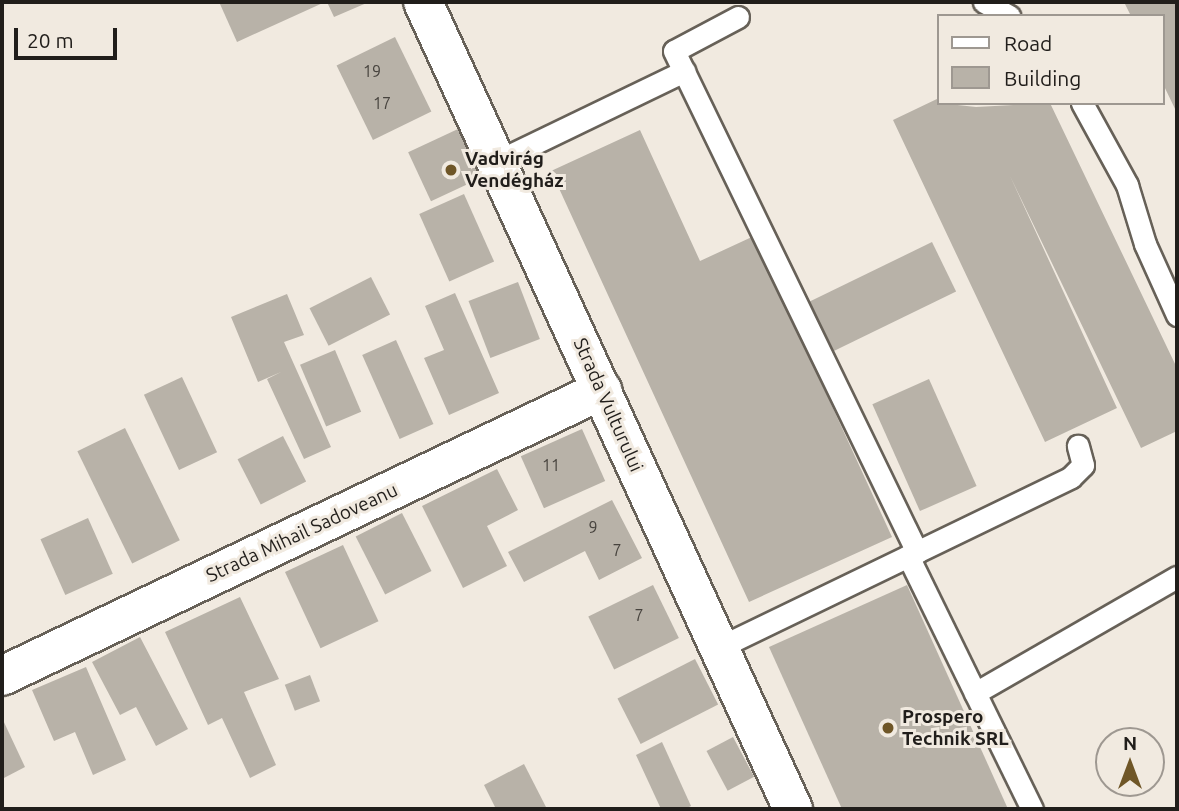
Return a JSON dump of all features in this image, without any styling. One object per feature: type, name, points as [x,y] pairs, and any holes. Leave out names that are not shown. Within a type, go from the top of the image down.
[{"type":"street","name":"Strada Vulturului","points":[[424,2],[793,809]]},
{"type":"street","name":"Strada Mihail Sadoveanu","points":[[2,676],[601,390]]},
{"type":"lane","points":[[984,2],[1005,14]]},
{"type":"lane","points":[[738,18],[674,51],[1032,809]]},
{"type":"lane","points":[[498,160],[684,71]]},
{"type":"lane","points":[[1084,105],[1128,185],[1144,244],[1177,315]]},
{"type":"lane","points":[[718,648],[1070,477],[1083,465],[1078,446]]},
{"type":"lane","points":[[975,693],[1177,577]]},
{"type":"building","points":[[325,2],[237,42],[220,4]]},
{"type":"building","points":[[327,2],[369,2],[334,17]]},
{"type":"building","points":[[1124,2],[1177,2],[1177,113],[1165,88],[1165,14],[1130,14]]},
{"type":"building","points":[[395,37],[431,112],[373,140],[337,65]]},
{"type":"building","points":[[937,99],[937,105],[1051,105],[1177,368],[1177,431],[1141,448],[1010,176],[1117,408],[1045,442],[893,120]]},
{"type":"building","points":[[458,129],[481,178],[431,201],[408,152]]},
{"type":"building","points":[[640,130],[700,261],[754,236],[892,537],[749,602],[551,171]]},
{"type":"building","points":[[464,194],[494,262],[449,282],[419,214]]},
{"type":"building","points":[[932,242],[956,291],[834,351],[810,302]]},
{"type":"building","points":[[371,277],[390,314],[329,346],[310,308]]},
{"type":"building","points":[[518,282],[540,339],[490,358],[469,301]]},
{"type":"building","points":[[455,293],[499,393],[449,415],[424,358],[444,350],[425,306]]},
{"type":"building","points":[[287,294],[304,335],[284,342],[331,447],[304,459],[267,379],[281,372],[258,382],[231,317]]},
{"type":"building","points":[[396,340],[433,424],[400,439],[362,355]]},
{"type":"building","points":[[335,350],[361,412],[326,427],[300,365]]},
{"type":"building","points":[[182,377],[217,452],[179,470],[144,395]]},
{"type":"building","points":[[929,379],[977,486],[920,511],[872,404]]},
{"type":"building","points":[[125,428],[180,540],[132,564],[77,451]]},
{"type":"building","points":[[582,429],[605,481],[544,508],[521,456]]},
{"type":"building","points":[[283,436],[306,481],[261,505],[238,459]]},
{"type":"building","points":[[497,469],[518,510],[487,526],[507,566],[463,588],[422,506]]},
{"type":"building","points":[[612,500],[642,558],[599,580],[585,551],[524,582],[508,552]]},
{"type":"building","points":[[402,513],[432,571],[385,595],[356,537]]},
{"type":"building","points":[[88,518],[113,574],[65,595],[40,539]]},
{"type":"building","points":[[343,545],[378,621],[320,648],[285,572]]},
{"type":"building","points":[[653,585],[679,638],[614,670],[588,617]]},
{"type":"building","name":"Prospero Technik SRL","points":[[907,585],[1008,809],[842,809],[769,647]]},
{"type":"building","points":[[240,597],[279,679],[244,692],[276,765],[250,778],[222,718],[208,725],[165,632]]},
{"type":"building","points":[[140,637],[188,729],[156,746],[136,707],[120,715],[92,662]]},
{"type":"building","points":[[695,659],[718,704],[641,744],[617,698]]},
{"type":"building","points":[[86,667],[126,760],[93,775],[75,732],[54,741],[32,690]]},
{"type":"building","points":[[310,675],[320,701],[295,711],[285,685]]},
{"type":"building","points":[[2,718],[25,767],[2,779]]},
{"type":"building","points":[[733,737],[754,777],[728,791],[707,751]]},
{"type":"building","points":[[662,742],[691,806],[685,809],[661,809],[636,755]]},
{"type":"building","points":[[524,764],[547,809],[496,809],[484,785]]},
{"type":"place","name":"Vadvirág Vendégház","points":[[451,170]]},
{"type":"place","name":"Prospero Technik SRL","points":[[888,728]]}]
